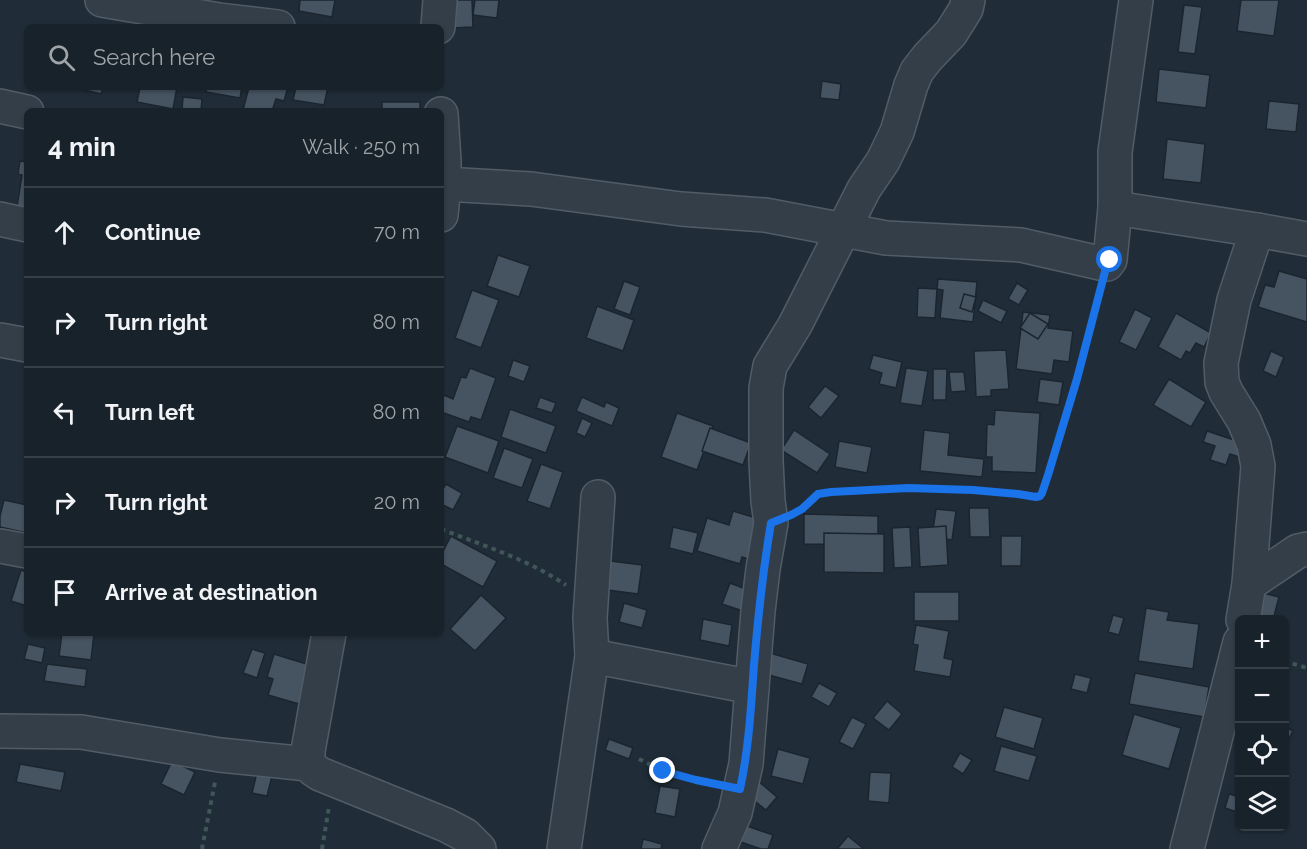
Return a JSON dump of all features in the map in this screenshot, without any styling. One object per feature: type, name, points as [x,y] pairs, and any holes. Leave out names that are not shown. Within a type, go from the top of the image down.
[{"type":"street","points":[[102,0],[253,24]]},
{"type":"street","points":[[438,24],[440,0]]},
{"type":"street","points":[[719,849],[735,813],[746,764],[759,601],[771,523],[768,501],[766,411],[766,388],[770,366],[795,325],[864,189],[884,161],[897,132],[917,71],[951,33],[969,0]]},
{"type":"street","points":[[444,180],[681,209],[765,215],[886,238],[1021,245],[1107,264],[1110,260],[1115,208],[1115,152],[1136,0]]},
{"type":"street","points":[[439,90],[441,108]]},
{"type":"street","points":[[0,106],[24,111]]},
{"type":"street","points":[[1115,208],[1307,239]]},
{"type":"street","points":[[0,219],[24,224]]},
{"type":"street","points":[[1244,615],[1249,584],[1258,466],[1254,445],[1244,421],[1222,382],[1221,363],[1234,300],[1257,230]]},
{"type":"street","points":[[0,340],[24,344]]},
{"type":"street","points":[[564,849],[592,656],[590,618],[598,497]]},
{"type":"street","points":[[0,546],[24,550]]},
{"type":"street","points":[[1249,584],[1298,551],[1307,549]]},
{"type":"street","points":[[320,772],[308,751],[328,636]]},
{"type":"street","points":[[592,656],[752,687]]},
{"type":"street","points":[[1187,849],[1235,658]]},
{"type":"street","points":[[0,731],[81,732],[320,772],[446,825],[465,835],[479,849]]},
{"type":"path","points":[[771,523],[802,509],[818,494],[831,492],[908,488],[973,490],[1040,496],[1077,379],[1107,264]]},
{"type":"path","points":[[444,530],[538,568],[568,587],[590,618]]},
{"type":"path","points":[[1289,663],[1307,668]]},
{"type":"path","points":[[202,849],[220,755]]},
{"type":"path","points":[[639,759],[663,771],[740,789]]},
{"type":"path","points":[[320,772],[322,849]]},
{"type":"building","points":[[300,0],[335,0],[332,17],[299,11]]},
{"type":"building","points":[[452,0],[472,0],[473,27],[452,28]]},
{"type":"building","points":[[475,0],[499,0],[497,18],[473,15]]},
{"type":"building","points":[[1241,0],[1279,0],[1274,36],[1237,31]]},
{"type":"building","points":[[1184,5],[1202,7],[1195,54],[1178,52]]},
{"type":"building","points":[[1159,69],[1210,75],[1206,108],[1156,102]]},
{"type":"building","points":[[822,81],[841,84],[839,100],[820,98]]},
{"type":"building","points":[[84,90],[102,90],[101,94]]},
{"type":"building","points":[[139,90],[176,90],[173,108],[137,102]]},
{"type":"building","points":[[206,90],[241,90],[240,98],[206,92]]},
{"type":"building","points":[[248,90],[287,90],[284,101],[276,99],[273,108],[244,108]]},
{"type":"building","points":[[295,90],[327,90],[324,105],[293,100]]},
{"type":"building","points":[[183,97],[202,99],[201,108],[182,108]]},
{"type":"building","points":[[1269,101],[1299,104],[1296,132],[1266,129]]},
{"type":"building","points":[[382,102],[420,102],[420,108],[382,108]]},
{"type":"building","points":[[1167,139],[1205,144],[1201,183],[1163,179]]},
{"type":"building","points":[[20,161],[24,162],[24,208],[17,207],[22,175],[18,174]]},
{"type":"building","points":[[498,255],[530,266],[519,297],[487,286]]},
{"type":"building","points":[[1279,271],[1307,279],[1307,322],[1258,307],[1265,285],[1274,287]]},
{"type":"building","points":[[938,279],[977,282],[973,322],[940,318],[943,290],[937,289]]},
{"type":"building","points":[[624,281],[640,287],[630,315],[614,309]]},
{"type":"building","points":[[1017,283],[1028,290],[1019,305],[1008,299]]},
{"type":"building","points":[[918,288],[937,289],[935,318],[917,317]]},
{"type":"building","points":[[472,290],[499,300],[481,348],[455,338]]},
{"type":"building","points":[[964,294],[976,297],[972,312],[960,308]]},
{"type":"building","points":[[983,300],[1007,311],[1001,323],[978,311]]},
{"type":"building","points":[[597,306],[634,320],[623,351],[586,338]]},
{"type":"building","points":[[1135,309],[1152,318],[1136,350],[1119,342]]},
{"type":"building","points":[[1023,312],[1050,315],[1048,328],[1073,331],[1069,362],[1054,360],[1052,374],[1016,369]]},
{"type":"building","points":[[1030,313],[1048,324],[1038,339],[1020,328]]},
{"type":"building","points":[[1176,313],[1211,333],[1204,347],[1196,343],[1190,353],[1186,351],[1181,360],[1158,347]]},
{"type":"building","points":[[1006,350],[1009,389],[991,390],[991,396],[976,397],[974,351]]},
{"type":"building","points":[[1271,351],[1284,357],[1276,377],[1263,371]]},
{"type":"building","points":[[873,355],[902,362],[896,388],[879,384],[882,373],[869,369]]},
{"type":"building","points":[[513,360],[530,366],[524,382],[508,376]]},
{"type":"building","points":[[470,368],[496,378],[481,420],[471,417],[469,422],[444,413],[444,395],[453,399],[461,377],[466,378]]},
{"type":"building","points":[[906,368],[928,371],[922,406],[900,403]]},
{"type":"building","points":[[933,369],[947,369],[946,400],[933,400]]},
{"type":"building","points":[[949,372],[964,372],[966,391],[951,392]]},
{"type":"building","points":[[1040,379],[1063,382],[1059,405],[1037,402]]},
{"type":"building","points":[[1169,379],[1206,402],[1191,427],[1153,405]]},
{"type":"building","points":[[825,386],[839,396],[821,418],[808,407]]},
{"type":"building","points":[[540,397],[556,403],[552,413],[536,408]]},
{"type":"building","points":[[582,397],[604,407],[606,402],[619,408],[612,426],[576,411]]},
{"type":"building","points":[[510,409],[556,426],[546,453],[501,437]]},
{"type":"building","points":[[995,410],[1040,413],[1036,473],[992,471],[992,457],[986,457],[987,424],[994,425]]},
{"type":"building","points":[[677,413],[713,426],[697,470],[661,457]]},
{"type":"building","points":[[582,418],[592,423],[585,437],[576,433]]},
{"type":"building","points":[[457,426],[499,441],[488,473],[445,457]]},
{"type":"building","points":[[710,428],[751,443],[743,465],[702,451]]},
{"type":"building","points":[[794,430],[830,454],[817,473],[781,450]]},
{"type":"building","points":[[924,430],[950,433],[948,455],[984,459],[982,477],[920,471]]},
{"type":"building","points":[[1207,431],[1249,445],[1245,459],[1230,454],[1226,465],[1210,460],[1215,446],[1203,442]]},
{"type":"building","points":[[839,441],[872,447],[867,473],[835,467]]},
{"type":"building","points":[[504,448],[533,459],[522,488],[493,478]]},
{"type":"building","points":[[541,464],[563,472],[550,509],[527,501]]},
{"type":"building","points":[[446,484],[462,493],[453,510],[444,506]]},
{"type":"building","points":[[4,500],[24,504],[24,532],[0,527]]},
{"type":"building","points":[[969,508],[989,508],[990,537],[970,537]]},
{"type":"building","points":[[936,509],[956,511],[952,540],[932,537]]},
{"type":"building","points":[[733,511],[763,520],[754,538],[748,559],[742,557],[740,564],[697,551],[707,518],[729,525]]},
{"type":"building","points":[[804,514],[878,516],[878,545],[804,544]]},
{"type":"building","points":[[946,526],[948,565],[920,567],[918,528]]},
{"type":"building","points":[[673,527],[698,533],[693,554],[669,548]]},
{"type":"building","points":[[910,527],[912,567],[894,568],[892,528]]},
{"type":"building","points":[[824,533],[884,534],[884,573],[824,572]]},
{"type":"building","points":[[451,536],[497,561],[483,587],[444,566],[444,549]]},
{"type":"building","points":[[1001,536],[1022,536],[1021,566],[1001,566]]},
{"type":"building","points":[[603,560],[642,565],[638,594],[600,589]]},
{"type":"building","points":[[21,570],[24,571],[24,605],[11,601]]},
{"type":"building","points":[[730,583],[756,593],[749,613],[722,604]]},
{"type":"building","points":[[914,592],[959,592],[959,621],[914,621]]},
{"type":"building","points":[[1259,592],[1279,597],[1274,615],[1252,615]]},
{"type":"building","points":[[481,595],[506,618],[475,651],[450,629]]},
{"type":"building","points":[[624,603],[647,610],[642,628],[619,622]]},
{"type":"building","points":[[1146,608],[1169,612],[1167,620],[1199,624],[1193,669],[1138,661]]},
{"type":"building","points":[[1113,615],[1124,618],[1119,635],[1108,632]]},
{"type":"building","points":[[703,619],[732,625],[729,646],[700,640]]},
{"type":"building","points":[[916,625],[949,631],[944,658],[953,660],[950,677],[914,671],[918,645],[913,644]]},
{"type":"building","points":[[62,636],[94,636],[91,660],[59,656]]},
{"type":"building","points":[[28,644],[45,648],[42,663],[24,659]]},
{"type":"building","points":[[252,649],[265,653],[257,678],[243,673]]},
{"type":"building","points":[[770,653],[808,664],[802,684],[765,674]]},
{"type":"building","points":[[274,654],[310,665],[299,704],[268,695],[273,679],[267,677]]},
{"type":"building","points":[[47,664],[87,669],[85,687],[44,681]]},
{"type":"building","points":[[1135,673],[1209,687],[1204,717],[1129,704]]},
{"type":"building","points":[[1075,674],[1091,678],[1087,693],[1071,689]]},
{"type":"building","points":[[819,683],[837,693],[829,707],[811,697]]},
{"type":"building","points":[[887,701],[902,714],[889,730],[873,718]]},
{"type":"building","points":[[1004,707],[1043,718],[1034,749],[995,737]]},
{"type":"building","points":[[1134,714],[1181,728],[1169,769],[1122,755]]},
{"type":"building","points":[[852,717],[866,724],[853,749],[839,742]]},
{"type":"building","points":[[609,739],[633,748],[629,759],[605,750]]},
{"type":"building","points":[[1001,746],[1037,756],[1029,781],[994,771]]},
{"type":"building","points":[[778,749],[810,758],[803,784],[771,776]]},
{"type":"building","points":[[960,753],[972,760],[963,774],[952,767]]},
{"type":"building","points":[[172,761],[195,772],[184,795],[161,784]]},
{"type":"building","points":[[20,764],[65,772],[61,791],[16,782]]},
{"type":"building","points":[[259,764],[274,768],[267,796],[252,793]]},
{"type":"building","points":[[870,772],[891,773],[889,803],[868,801]]},
{"type":"building","points":[[758,781],[777,797],[766,810],[747,795]]},
{"type":"building","points":[[660,786],[680,789],[675,817],[655,813]]},
{"type":"building","points":[[1229,794],[1235,796],[1235,811],[1225,808]]},
{"type":"building","points":[[741,824],[773,835],[768,849],[761,849],[735,840]]},
{"type":"building","points":[[848,836],[864,849],[837,849]]},
{"type":"building","points":[[643,839],[662,844],[661,849],[641,849]]},
{"type":"route","points":[[663,771],[740,789],[746,764],[758,611],[771,523],[802,509],[818,494],[831,492],[908,488],[973,490],[1040,496],[1077,379],[1107,264],[1110,260]]}]
